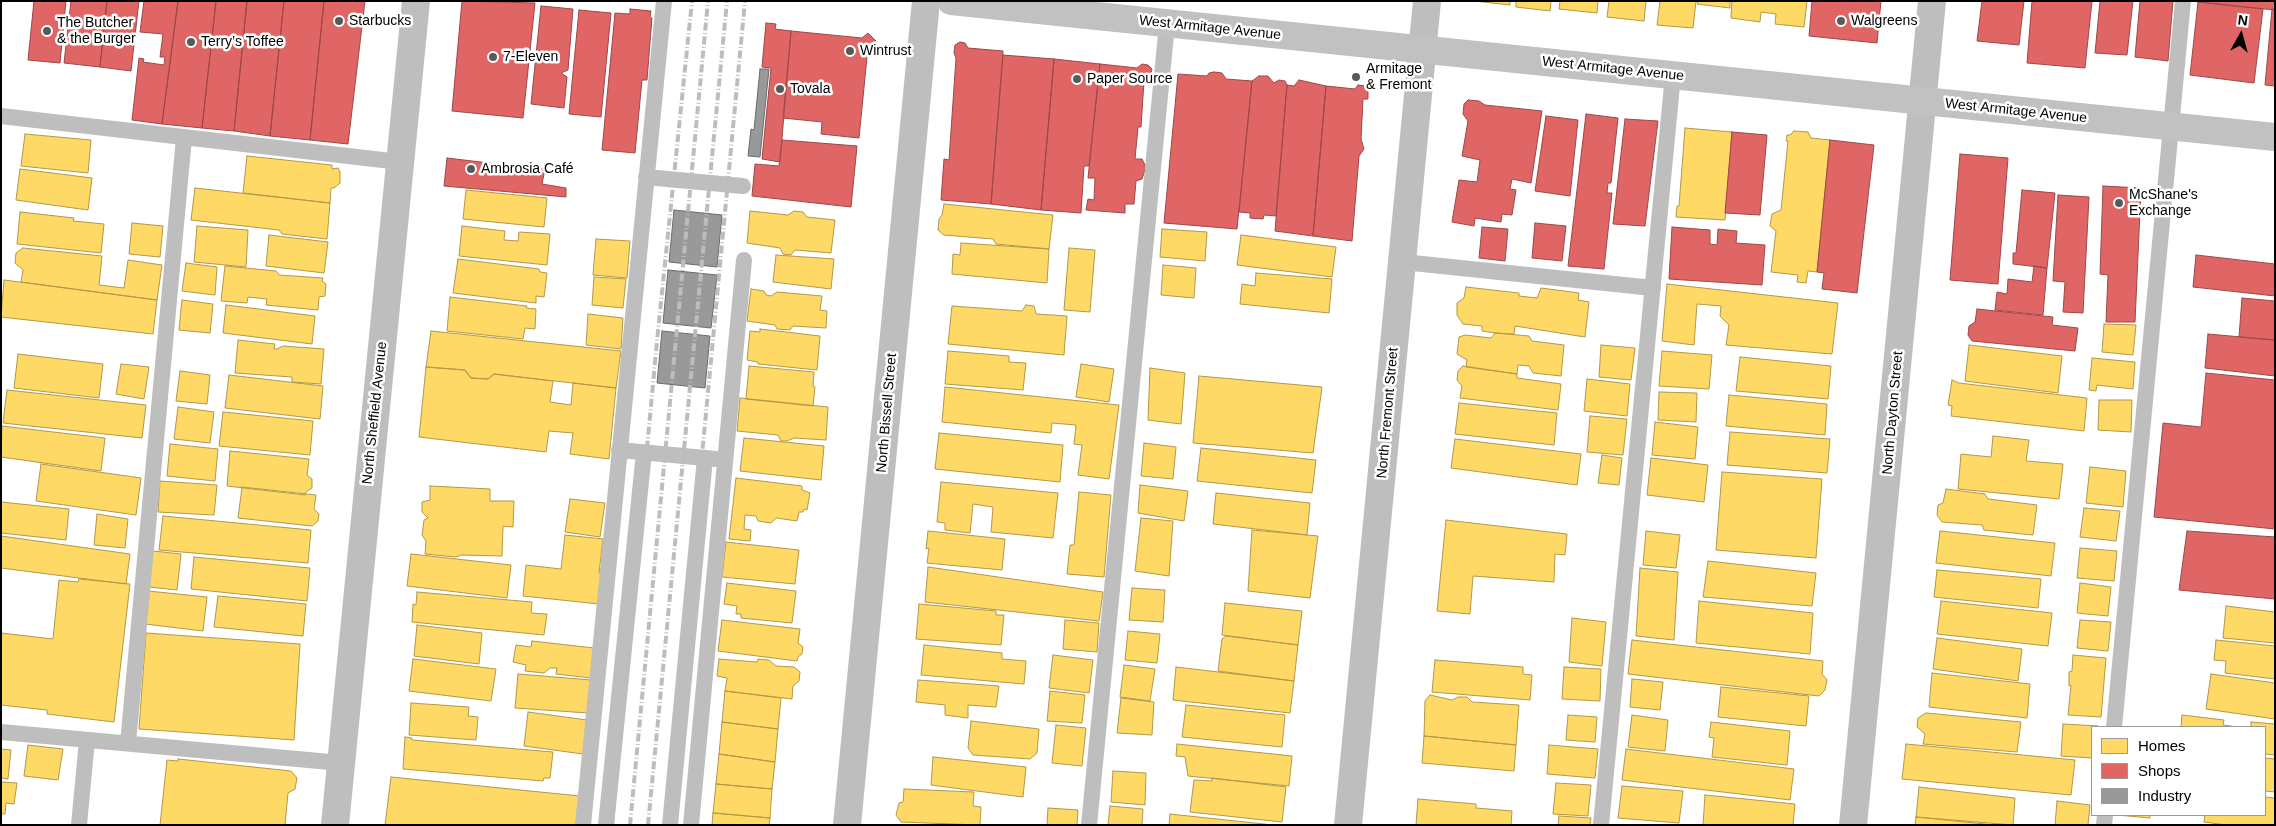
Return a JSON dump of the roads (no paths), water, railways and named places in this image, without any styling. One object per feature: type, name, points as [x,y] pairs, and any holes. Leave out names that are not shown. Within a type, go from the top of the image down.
[{"type":"main road","name":"West Armitage Avenue","points":[[951,1],[2275,137]]},
{"type":"street","name":"North Sheffield Avenue","points":[[335,825],[416,1]]},
{"type":"street","name":"North Bissell Street","points":[[847,825],[926,1]]},
{"type":"street","name":"North Fremont Street","points":[[1348,825],[1427,1]]},
{"type":"street","name":"North Dayton Street","points":[[1853,825],[1932,1]]},
{"type":"lane","points":[[582,825],[664,1]]},
{"type":"lane","points":[[2114,726],[2183,1]]},
{"type":"lane","points":[[1089,825],[1167,24]]},
{"type":"lane","points":[[1601,825],[1673,75]]},
{"type":"lane","points":[[1,116],[400,162]]},
{"type":"lane","points":[[128,743],[184,138]]},
{"type":"lane","points":[[646,177],[743,186]]},
{"type":"lane","points":[[691,825],[744,260]]},
{"type":"lane","points":[[1402,262],[1653,288]]},
{"type":"lane","points":[[619,450],[725,460]]},
{"type":"lane","points":[[606,825],[644,452]]},
{"type":"lane","points":[[670,825],[705,458]]},
{"type":"lane","points":[[1,732],[341,763]]},
{"type":"lane","points":[[79,825],[87,740]]},
{"type":"railway","points":[[612,825],[657,341],[692,1]]},
{"type":"railway","points":[[630,825],[708,1]]},
{"type":"railway","points":[[648,825],[727,1]]},
{"type":"railway","points":[[667,825],[745,1]]},
{"type":"place","name":"Starbucks","points":[[339,21]]},
{"type":"place","name":"Walgreens","points":[[1841,21]]},
{"type":"place","name":"The Butcher & the Burger","points":[[47,31]]},
{"type":"place","name":"Terry’s Toffee","points":[[191,42]]},
{"type":"place","name":"Wintrust","points":[[850,51]]},
{"type":"place","name":"7-Eleven","points":[[493,57]]},
{"type":"place","name":"Armitage & Fremont","points":[[1356,77]]},
{"type":"place","name":"Paper Source","points":[[1077,79]]},
{"type":"place","name":"Tovala","points":[[780,89]]},
{"type":"place","name":"Ambrosia Café","points":[[471,169]]},
{"type":"place","name":"McShane's Exchange","points":[[2119,203]]}]
